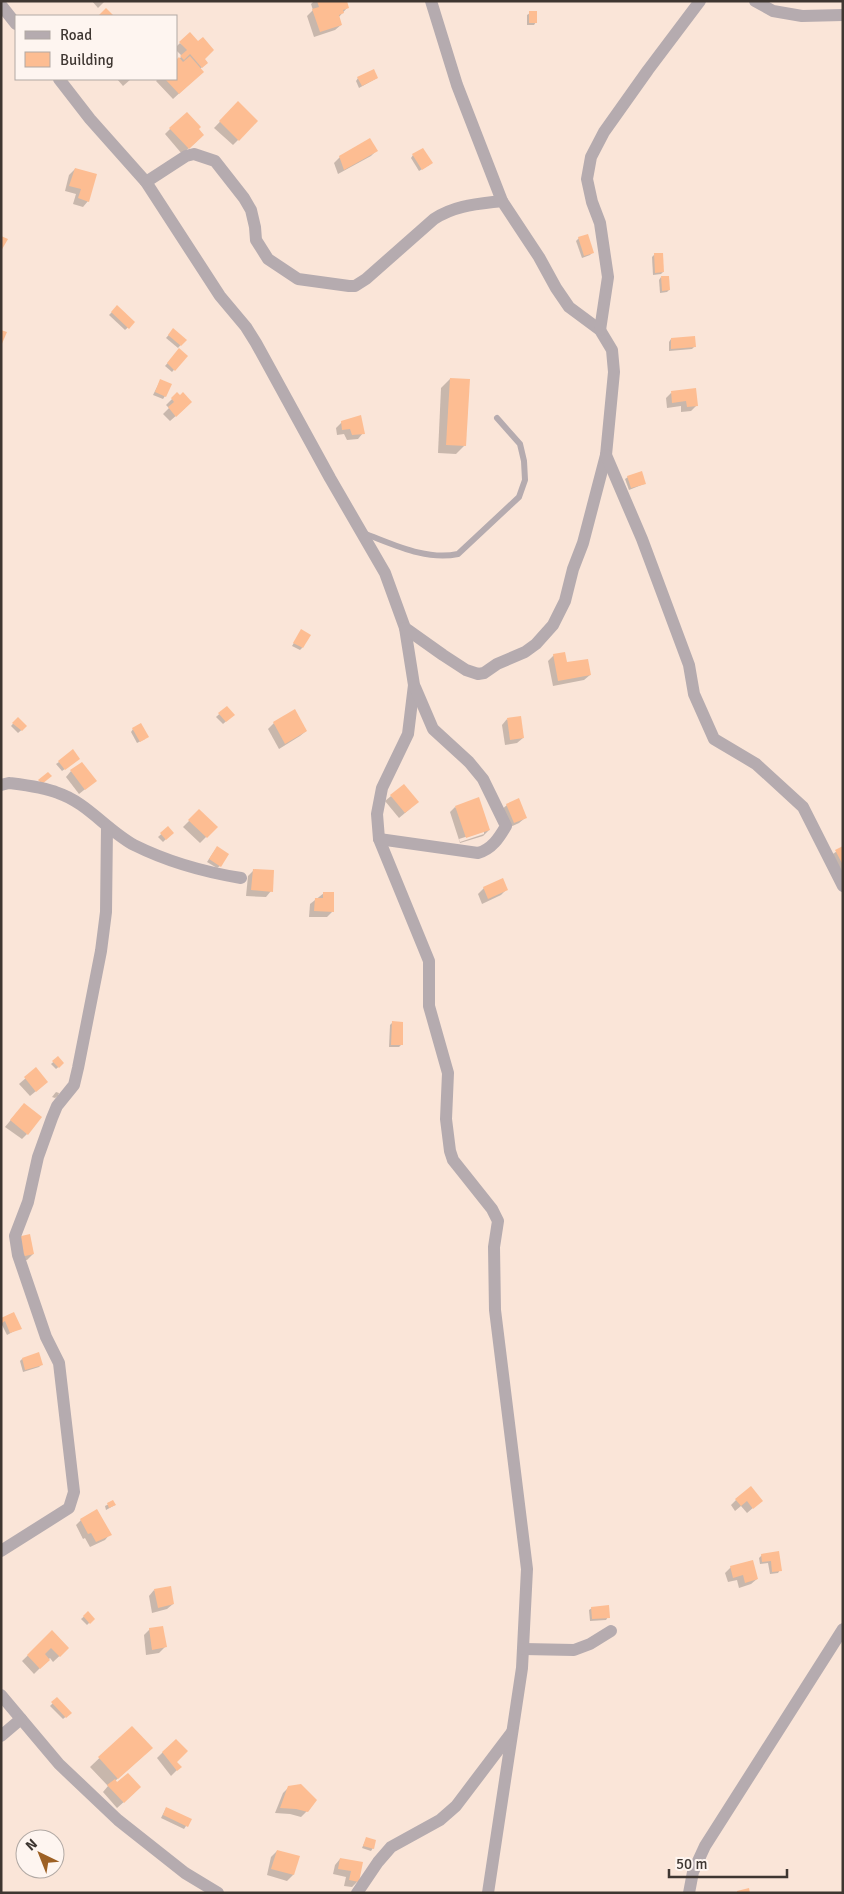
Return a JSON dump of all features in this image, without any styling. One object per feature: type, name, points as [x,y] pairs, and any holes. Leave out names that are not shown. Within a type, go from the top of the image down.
[{"type":"street","points":[[405,628],[459,665],[478,674],[484,674],[497,664],[526,652],[536,644],[553,624],[564,601],[583,543],[606,455],[614,372],[612,350],[600,330],[569,307],[539,257],[502,202],[457,85],[431,1]]},
{"type":"street","points":[[600,330],[608,277],[600,223],[592,202],[587,179],[591,157],[604,132],[700,1]]},
{"type":"street","points":[[755,1],[773,11],[802,16],[843,15]]},
{"type":"street","points":[[1,5],[15,23]]},
{"type":"street","points":[[60,80],[90,119],[146,182],[220,296],[246,327],[256,343],[385,573],[405,628],[414,684],[433,729],[469,762],[478,774],[506,826],[500,837],[488,850],[478,853],[380,839]]},
{"type":"street","points":[[146,182],[186,156],[194,154],[215,161],[244,198],[253,219],[256,240],[268,259],[298,279],[349,286],[355,286],[366,279],[444,212],[472,205],[502,202]]},
{"type":"street","points":[[606,455],[642,539],[688,665],[694,694],[714,739],[756,764],[803,807],[843,886]]},
{"type":"street","points":[[414,684],[408,734],[382,788],[377,814],[380,839],[429,961],[429,1006],[448,1073],[446,1119],[450,1152],[454,1160],[492,1209],[498,1221],[494,1247],[494,1310],[526,1569],[524,1649],[514,1729],[488,1893]]},
{"type":"street","points":[[1,785],[9,783],[59,793],[77,803],[107,827],[134,844],[206,872],[241,878]]},
{"type":"street","points":[[1,1551],[69,1508],[74,1492],[59,1363],[46,1337],[18,1254],[15,1236],[28,1202],[38,1157],[52,1118],[57,1106],[74,1085],[78,1068],[99,960],[106,912],[107,827]]},
{"type":"street","points":[[690,1893],[693,1872],[705,1846],[843,1628]]},
{"type":"street","points":[[524,1649],[574,1650],[590,1644],[611,1631]]},
{"type":"street","points":[[1,1695],[59,1764],[118,1820],[185,1873],[218,1893]]},
{"type":"street","points":[[1,1736],[21,1719]]},
{"type":"street","points":[[357,1893],[378,1862],[391,1847],[440,1820],[456,1806],[514,1729]]},
{"type":"lane","points":[[362,533],[415,552],[445,557],[458,554],[519,497],[525,480],[524,461],[520,444],[497,418]]},
{"type":"building","points":[[317,1],[347,1],[349,8],[343,10],[344,13],[339,15],[342,25],[320,32],[312,9],[319,7]]},
{"type":"building","points":[[106,8],[113,15],[99,15]]},
{"type":"building","points":[[529,11],[537,11],[537,23],[529,23]]},
{"type":"building","points":[[190,32],[198,41],[203,37],[214,50],[205,59],[208,63],[202,68],[190,54],[184,60],[180,56],[187,50],[179,42]]},
{"type":"building","points":[[190,56],[204,72],[179,94],[166,80],[178,80],[179,57],[183,62]]},
{"type":"building","points":[[374,69],[378,78],[362,86],[357,77]]},
{"type":"building","points":[[238,101],[258,121],[239,141],[219,121]]},
{"type":"building","points":[[187,112],[201,127],[199,129],[204,135],[189,149],[169,128]]},
{"type":"building","points":[[370,138],[378,151],[344,170],[339,156]]},
{"type":"building","points":[[423,148],[433,163],[422,170],[412,154]]},
{"type":"building","points":[[75,168],[97,174],[89,202],[78,198],[81,189],[69,186]]},
{"type":"building","points":[[588,234],[594,253],[584,256],[578,237]]},
{"type":"building","points":[[1,236],[8,239],[1,251]]},
{"type":"building","points":[[654,253],[663,253],[664,272],[655,273]]},
{"type":"building","points":[[661,276],[669,276],[670,290],[662,291]]},
{"type":"building","points":[[117,305],[135,322],[129,329],[111,312]]},
{"type":"building","points":[[173,328],[187,340],[181,346],[168,335]]},
{"type":"building","points":[[1,330],[7,332],[1,346]]},
{"type":"building","points":[[695,336],[696,347],[671,349],[671,338]]},
{"type":"building","points":[[179,348],[188,356],[175,371],[167,363]]},
{"type":"building","points":[[450,378],[470,379],[466,446],[446,445]]},
{"type":"building","points":[[160,379],[172,384],[166,397],[155,392]]},
{"type":"building","points":[[696,388],[698,406],[687,407],[686,401],[672,403],[671,391]]},
{"type":"building","points":[[177,392],[180,395],[183,392],[192,402],[176,417],[168,407],[174,402],[171,398]]},
{"type":"building","points":[[361,415],[365,434],[352,435],[350,429],[342,430],[341,421]]},
{"type":"building","points":[[642,471],[646,484],[631,488],[627,476]]},
{"type":"building","points":[[301,629],[311,635],[303,648],[293,643]]},
{"type":"building","points":[[565,652],[567,662],[588,659],[591,675],[558,681],[553,654]]},
{"type":"building","points":[[227,706],[235,715],[226,722],[218,713]]},
{"type":"building","points":[[295,709],[307,731],[285,744],[273,722]]},
{"type":"building","points":[[521,716],[524,738],[510,740],[507,718]]},
{"type":"building","points":[[18,717],[27,726],[22,731],[12,723]]},
{"type":"building","points":[[141,723],[149,737],[140,742],[132,728]]},
{"type":"building","points":[[73,749],[80,759],[65,770],[58,761]]},
{"type":"building","points":[[82,762],[97,781],[85,790],[70,770]]},
{"type":"building","points":[[48,772],[52,776],[42,784],[38,780]]},
{"type":"building","points":[[404,784],[419,802],[405,813],[390,795]]},
{"type":"building","points":[[479,797],[490,830],[466,838],[455,806]]},
{"type":"building","points":[[519,798],[527,818],[514,823],[506,804]]},
{"type":"building","points":[[199,809],[218,827],[207,838],[188,820]]},
{"type":"building","points":[[168,826],[174,833],[166,840],[160,833]]},
{"type":"building","points":[[217,846],[229,854],[221,867],[209,859]]},
{"type":"building","points":[[843,846],[843,865],[835,850]]},
{"type":"building","points":[[253,869],[274,870],[273,892],[251,890]]},
{"type":"building","points":[[503,878],[508,890],[488,899],[483,887]]},
{"type":"building","points":[[323,892],[334,892],[334,912],[314,911],[315,898],[323,898]]},
{"type":"building","points":[[392,1021],[403,1022],[403,1045],[391,1045]]},
{"type":"building","points":[[58,1056],[64,1063],[59,1068],[52,1061]]},
{"type":"building","points":[[36,1067],[48,1082],[36,1092],[24,1077]]},
{"type":"building","points":[[24,1103],[42,1117],[28,1135],[10,1120]]},
{"type":"building","points":[[30,1234],[34,1254],[21,1257],[17,1237]]},
{"type":"building","points":[[14,1312],[22,1329],[10,1333],[5,1321],[2,1323],[1,1318]]},
{"type":"building","points":[[39,1352],[43,1365],[25,1370],[22,1358]]},
{"type":"building","points":[[751,1486],[763,1501],[753,1509],[747,1501],[741,1506],[735,1499]]},
{"type":"building","points":[[113,1500],[116,1505],[109,1508],[107,1503]]},
{"type":"building","points":[[97,1509],[112,1535],[96,1542],[91,1533],[88,1534],[80,1519]]},
{"type":"building","points":[[779,1551],[782,1571],[772,1572],[771,1561],[762,1562],[761,1554]]},
{"type":"building","points":[[753,1560],[758,1579],[745,1583],[743,1575],[733,1578],[730,1566]]},
{"type":"building","points":[[171,1586],[174,1604],[158,1608],[154,1589]]},
{"type":"building","points":[[609,1605],[610,1618],[592,1619],[591,1607]]},
{"type":"building","points":[[88,1611],[95,1619],[90,1624],[83,1616]]},
{"type":"building","points":[[163,1626],[167,1647],[152,1650],[149,1628]]},
{"type":"building","points":[[52,1630],[69,1648],[60,1657],[51,1648],[45,1654],[50,1660],[40,1669],[27,1655]]},
{"type":"building","points":[[57,1697],[72,1713],[66,1718],[51,1702]]},
{"type":"building","points":[[132,1726],[153,1748],[118,1779],[98,1757]]},
{"type":"building","points":[[176,1739],[188,1751],[177,1762],[182,1767],[177,1771],[162,1752]]},
{"type":"building","points":[[128,1773],[141,1787],[124,1803],[107,1785],[115,1779],[117,1782]]},
{"type":"building","points":[[301,1784],[317,1800],[308,1812],[280,1808],[288,1786]]},
{"type":"building","points":[[166,1807],[192,1819],[188,1827],[163,1815]]},
{"type":"building","points":[[366,1837],[376,1840],[374,1849],[363,1846]]},
{"type":"building","points":[[277,1850],[300,1856],[294,1875],[271,1869]]},
{"type":"building","points":[[340,1858],[363,1862],[359,1882],[349,1880],[351,1871],[338,1869]]},
{"type":"building","points":[[749,1888],[750,1893],[737,1893],[737,1891]]}]
